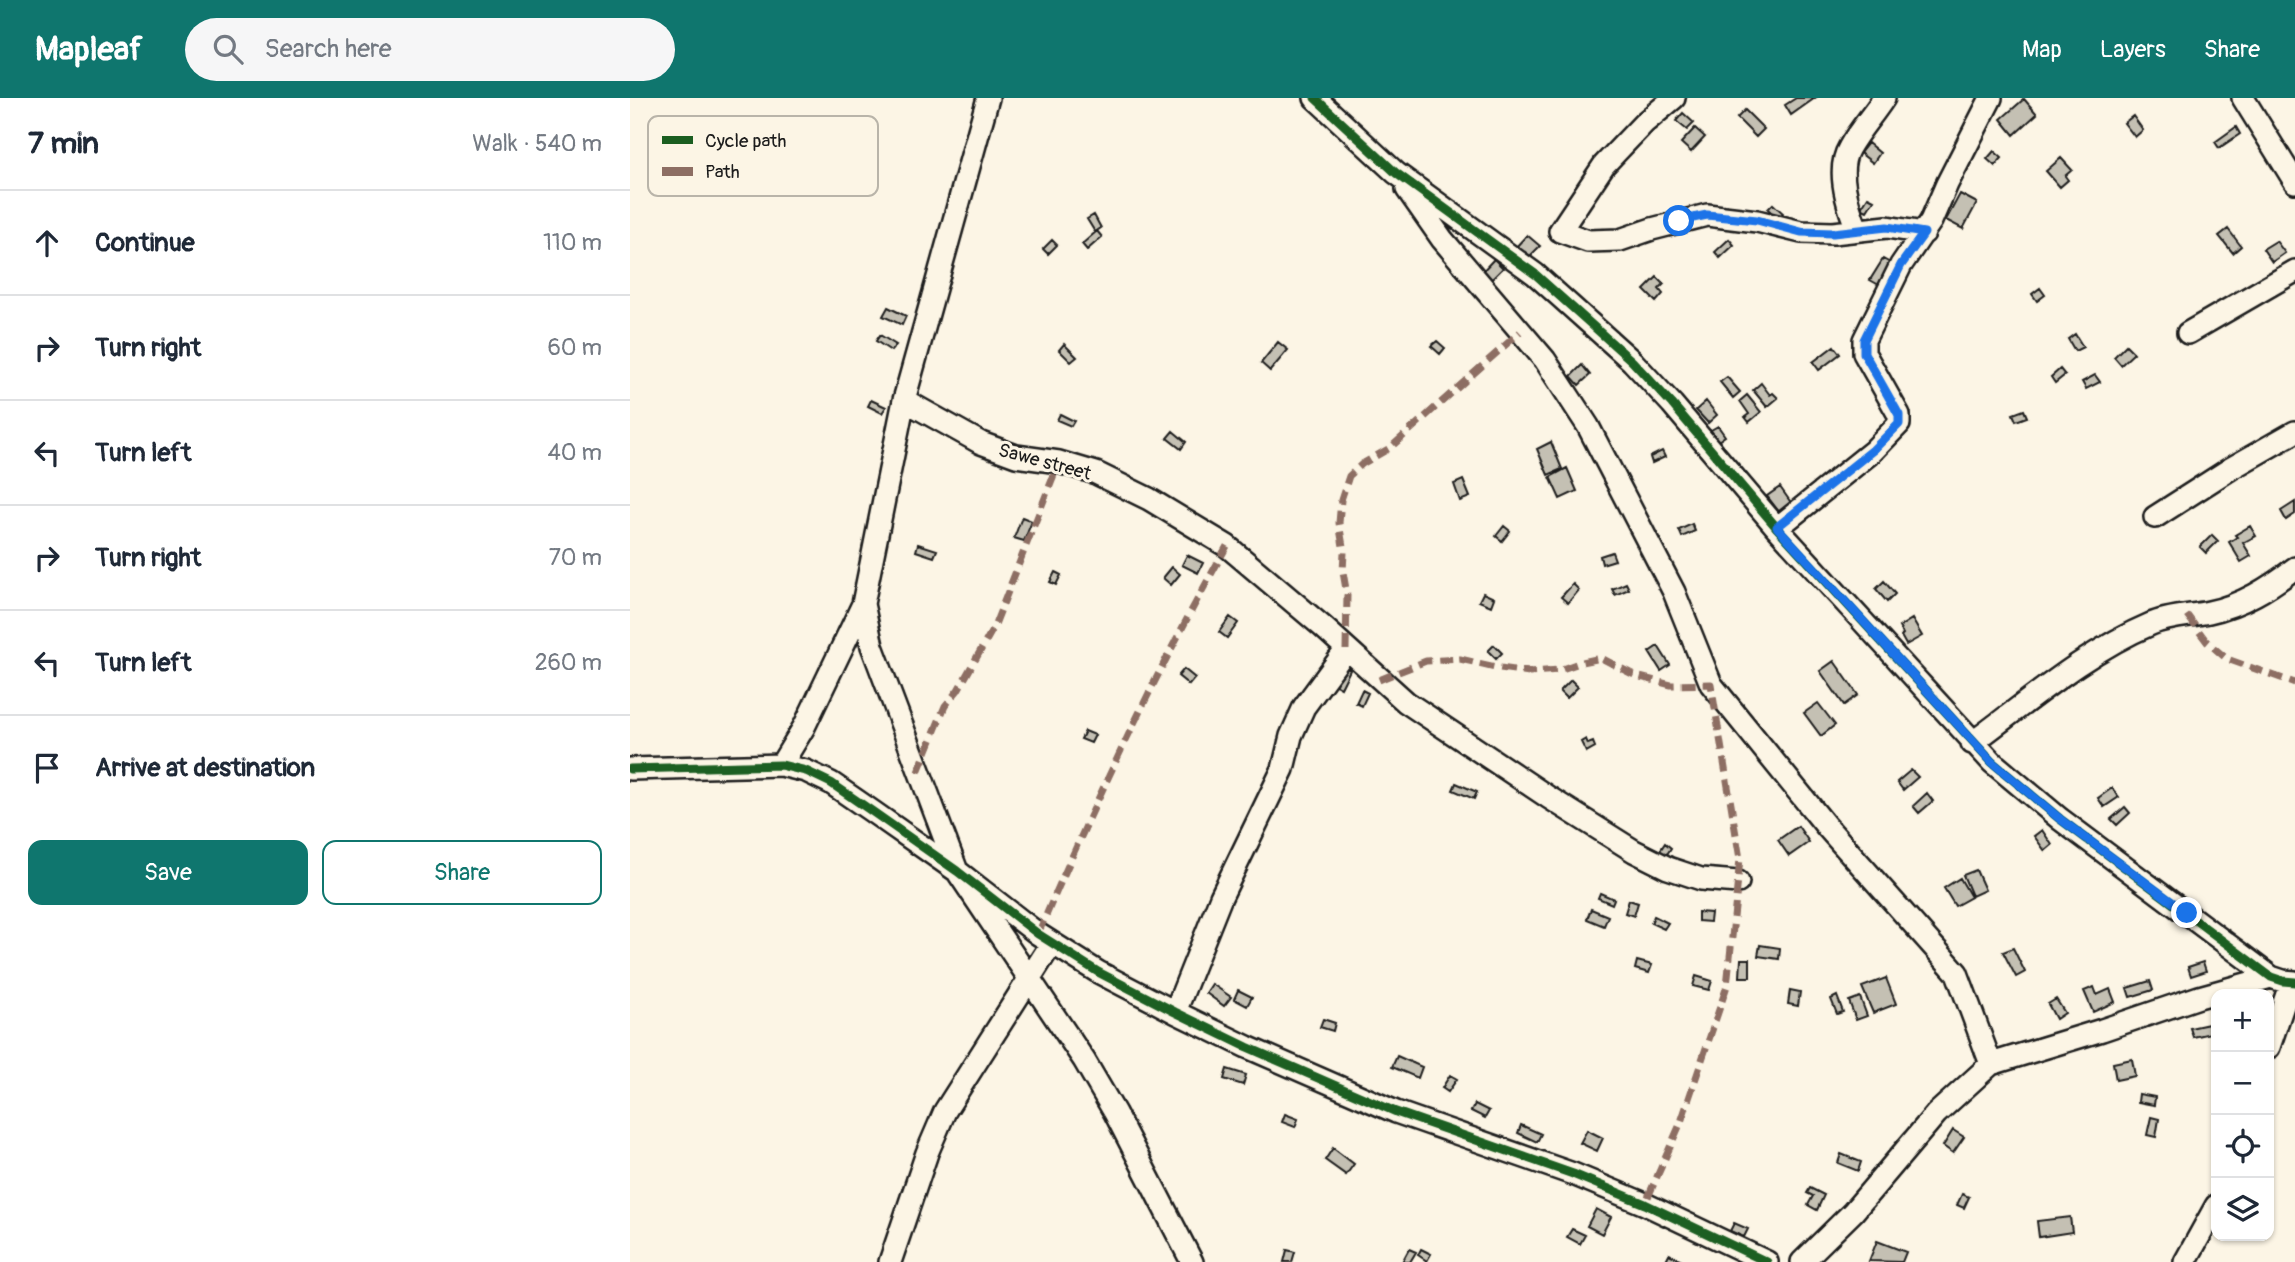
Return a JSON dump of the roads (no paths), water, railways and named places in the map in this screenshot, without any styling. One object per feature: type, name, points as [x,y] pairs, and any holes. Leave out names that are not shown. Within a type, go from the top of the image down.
[{"type":"street","points":[[780,765],[804,727],[863,604],[904,400],[988,98]]},
{"type":"street","points":[[1315,98],[1395,173],[1535,274],[1632,361],[1777,527],[1992,762],[2060,819],[2286,980]]},
{"type":"street","points":[[1674,98],[1644,123],[1604,165],[1560,231],[1588,241],[1620,240],[1707,215],[1757,220],[1801,232],[1833,233],[1887,227],[1924,233]]},
{"type":"street","points":[[1857,229],[1851,213],[1844,174],[1846,154],[1884,98]]},
{"type":"street","points":[[1777,527],[1873,450],[1899,424],[1899,415],[1864,353],[1864,340],[1901,265],[1924,233],[1991,98]]},
{"type":"street","points":[[2243,98],[2295,182]]},
{"type":"street","points":[[1395,173],[1441,239],[1545,360],[1588,426],[1674,592],[1711,684],[1827,827],[1957,973],[1991,1064]]},
{"type":"street","points":[[2188,333],[2295,271]]},
{"type":"street","name":"Sawe street","points":[[904,400],[981,443],[1016,456],[1059,462],[1096,473],[1149,499],[1227,547],[1313,619],[1397,695],[1442,728],[1634,851],[1668,868],[1701,879],[1738,882]]},
{"type":"street","points":[[2155,517],[2230,469],[2295,432]]},
{"type":"street","points":[[1972,743],[2078,665],[2126,636],[2154,622],[2229,607],[2263,591],[2295,568]]},
{"type":"street","points":[[863,604],[872,646],[957,871],[1084,1060],[1115,1113],[1192,1262]]},
{"type":"street","points":[[1175,1012],[1221,897],[1283,769],[1291,736],[1304,707],[1346,650]]},
{"type":"street","points":[[630,769],[780,765],[806,771],[831,783],[957,871],[1009,914],[1052,943],[1098,972],[1175,1012],[1247,1047],[1396,1112],[1573,1174],[1645,1204],[1767,1262]]},
{"type":"street","points":[[890,1262],[927,1153],[945,1111],[1052,943]]},
{"type":"street","points":[[1802,1262],[1853,1212],[1936,1114],[1991,1064],[2199,997],[2286,980]]},
{"type":"street","points":[[2274,1027],[2286,980]]},
{"type":"street","points":[[2185,1262],[2211,1215]]}]
